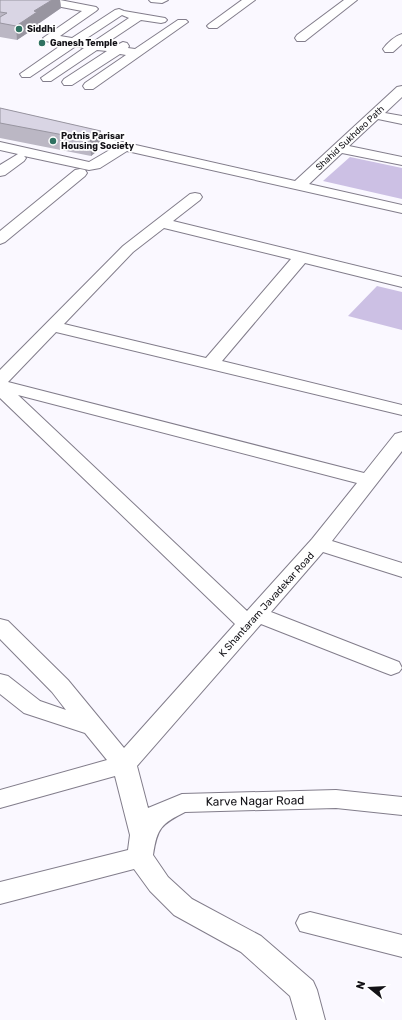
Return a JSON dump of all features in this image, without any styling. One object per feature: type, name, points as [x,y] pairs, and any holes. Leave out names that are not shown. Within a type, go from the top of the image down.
[{"type":"street","points":[[40,0],[161,20],[148,28]]},
{"type":"street","points":[[155,0],[162,0]]},
{"type":"street","points":[[213,26],[249,0]]},
{"type":"street","points":[[301,38],[350,0]]},
{"type":"street","points":[[92,9],[49,38],[136,53]]},
{"type":"street","points":[[26,74],[119,12]]},
{"type":"street","points":[[47,78],[139,16]]},
{"type":"street","points":[[90,86],[182,22]]},
{"type":"street","points":[[389,49],[402,38]]},
{"type":"street","points":[[68,82],[130,41]]},
{"type":"street","name":"Shahid Sukhdeo Path","points":[[298,186],[402,90]]},
{"type":"street","points":[[375,115],[402,120]]},
{"type":"street","points":[[58,131],[402,209]]},
{"type":"street","points":[[0,146],[89,166],[95,165],[125,146]]},
{"type":"street","points":[[339,148],[402,161]]},
{"type":"street","points":[[0,172],[19,158]]},
{"type":"street","points":[[0,239],[80,173]]},
{"type":"street","points":[[0,380],[128,249],[195,197]]},
{"type":"street","points":[[0,221],[17,225]]},
{"type":"street","points":[[162,223],[402,282]]},
{"type":"street","points":[[210,364],[302,258]]},
{"type":"street","points":[[52,326],[402,410]]},
{"type":"street","points":[[0,386],[369,480]]},
{"type":"street","points":[[0,386],[253,619],[391,667]]},
{"type":"street","name":"K Shantaram Javadekar Road","points":[[124,764],[319,544],[402,438]]},
{"type":"street","points":[[319,544],[402,570]]},
{"type":"street","points":[[0,626],[60,686],[124,764],[141,846],[159,884],[182,907],[251,944],[303,990],[311,1020]]},
{"type":"street","points":[[0,682],[32,707],[93,726]]},
{"type":"street","points":[[0,799],[124,764]]},
{"type":"street","name":"Karve Nagar Road","points":[[141,846],[158,814],[182,803],[336,799],[402,806]]},
{"type":"street","points":[[0,893],[141,846]]},
{"type":"street","points":[[310,923],[402,946]]},
{"type":"shaded area","points":[[350,157],[402,168],[402,199],[323,181]]},
{"type":"shaded area","points":[[377,286],[402,292],[402,330],[348,316]]},
{"type":"building","points":[[0,0],[52,0],[34,11],[37,12],[16,26],[0,23],[0,17],[7,13],[0,12]]},
{"type":"building","points":[[0,108],[101,131],[90,140],[0,123]]},
{"type":"place","name":"Siddhi","points":[[19,29]]},
{"type":"place","name":"Ganesh Temple","points":[[42,43]]},
{"type":"place","name":"Potnis Parisar Housing Society","points":[[53,141]]}]
